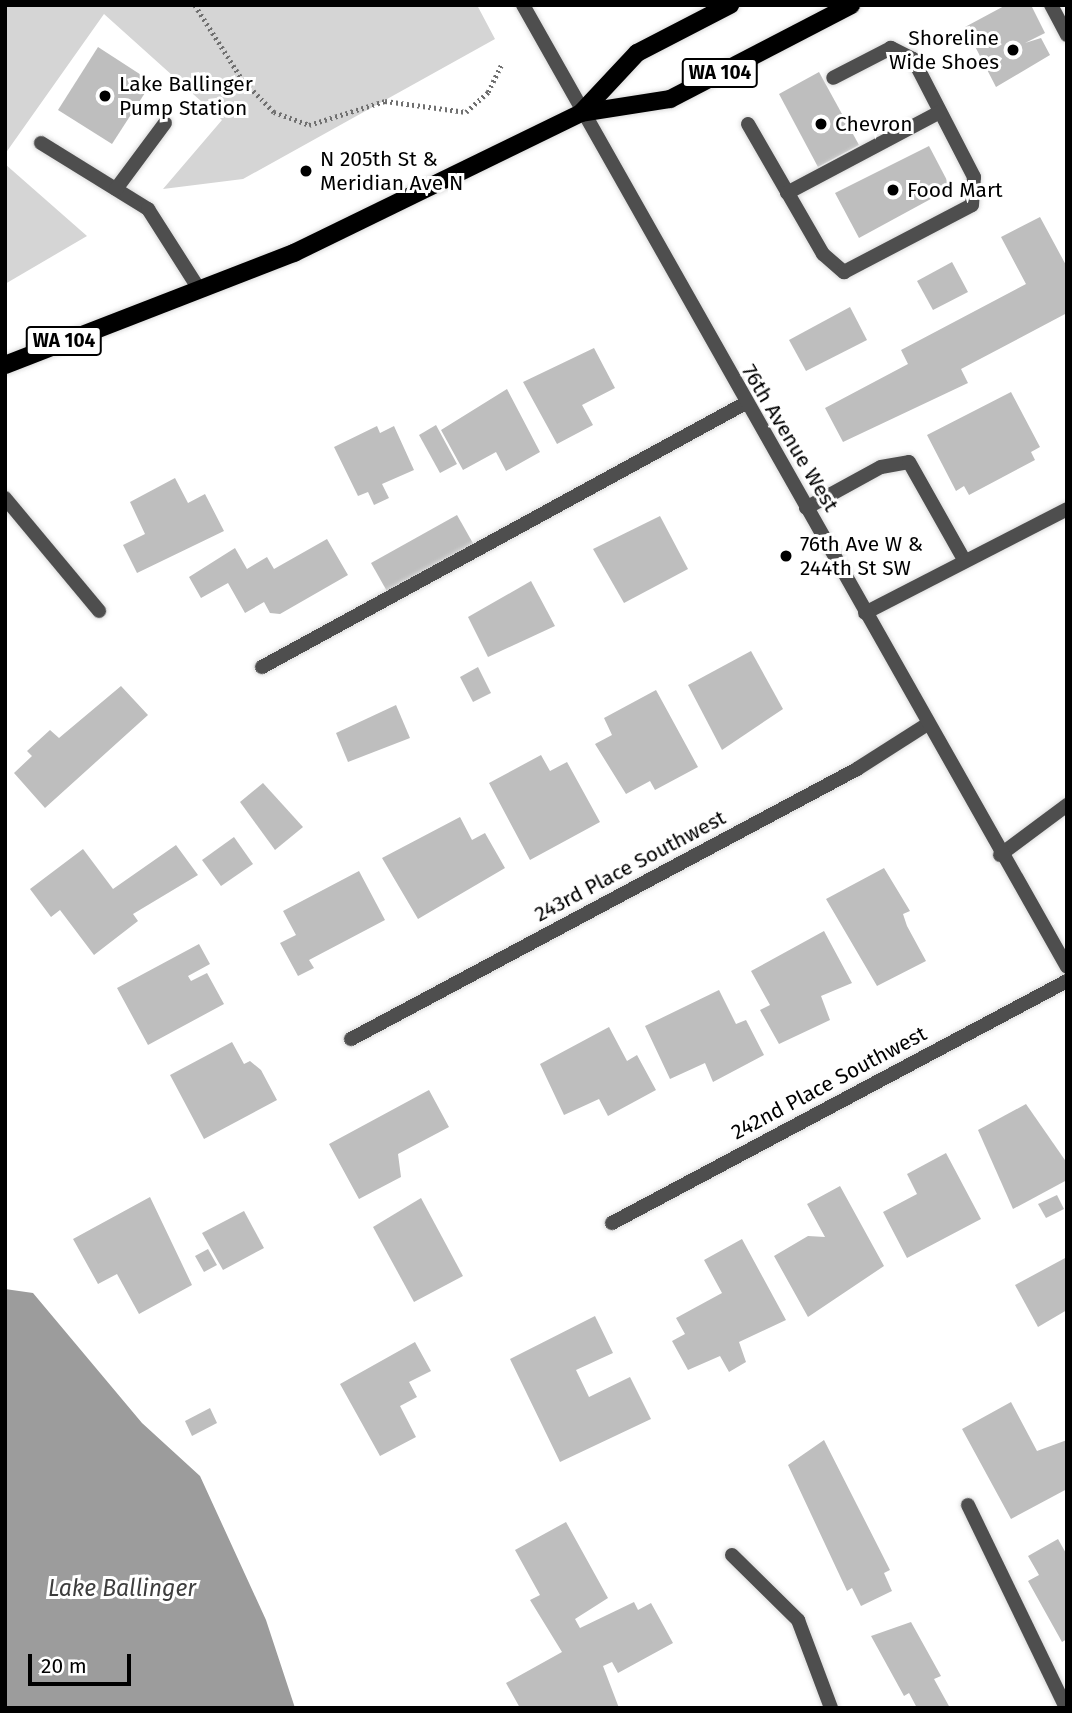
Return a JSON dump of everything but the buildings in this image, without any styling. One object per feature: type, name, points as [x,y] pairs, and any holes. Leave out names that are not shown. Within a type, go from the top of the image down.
[{"type":"main road","name":"WA 104","points":[[581,113],[637,53],[730,5]]},
{"type":"main road","name":"WA 104","points":[[5,365],[294,253],[581,113],[670,99],[851,5]]},
{"type":"street","name":"76th Avenue West","points":[[523,5],[744,404],[806,508],[1000,855],[1067,967]]},
{"type":"street","points":[[1051,5],[1067,35]]},
{"type":"street","points":[[748,124],[823,254],[844,272],[972,205],[974,177],[913,59],[891,48],[833,78]]},
{"type":"street","points":[[787,193],[940,112]]},
{"type":"street","points":[[116,190],[165,122]]},
{"type":"street","points":[[41,144],[148,209],[199,289]]},
{"type":"street","points":[[262,667],[744,404]]},
{"type":"street","points":[[806,508],[881,467],[909,462],[963,558]]},
{"type":"street","points":[[5,498],[99,611]]},
{"type":"street","points":[[865,613],[963,558],[1067,509]]},
{"type":"street","name":"243rd Place Southwest","points":[[351,1039],[857,769],[926,725]]},
{"type":"street","points":[[1000,855],[1067,805]]},
{"type":"street","name":"242nd Place Southwest","points":[[612,1223],[1067,981]]},
{"type":"street","points":[[968,1505],[1066,1708]]},
{"type":"street","points":[[733,1555],[798,1620],[831,1708]]},
{"type":"path","points":[[195,5],[242,79],[274,112],[309,125],[385,101],[467,112],[488,92],[502,63]]},
{"type":"shaded area","points":[[5,5],[477,5],[495,39],[243,179],[163,189],[222,120],[104,14],[5,154]]},
{"type":"shaded area","points":[[5,164],[87,236],[5,284]]},
{"type":"water","name":"Lake Ballinger","points":[[5,1289],[33,1293],[142,1423],[200,1476],[266,1620],[295,1708],[5,1708]]},
{"type":"place","name":"Shoreline Wide Shoes","points":[[1013,50]]},
{"type":"place","name":"Lake Ballinger Pump Station","points":[[105,96]]},
{"type":"place","name":"Chevron","points":[[821,124]]},
{"type":"place","name":"N 205th St & Meridian Ave N","points":[[306,171]]},
{"type":"place","name":"Food Mart","points":[[893,190]]},
{"type":"place","name":"76th Ave W & 244th St SW","points":[[786,556]]}]
